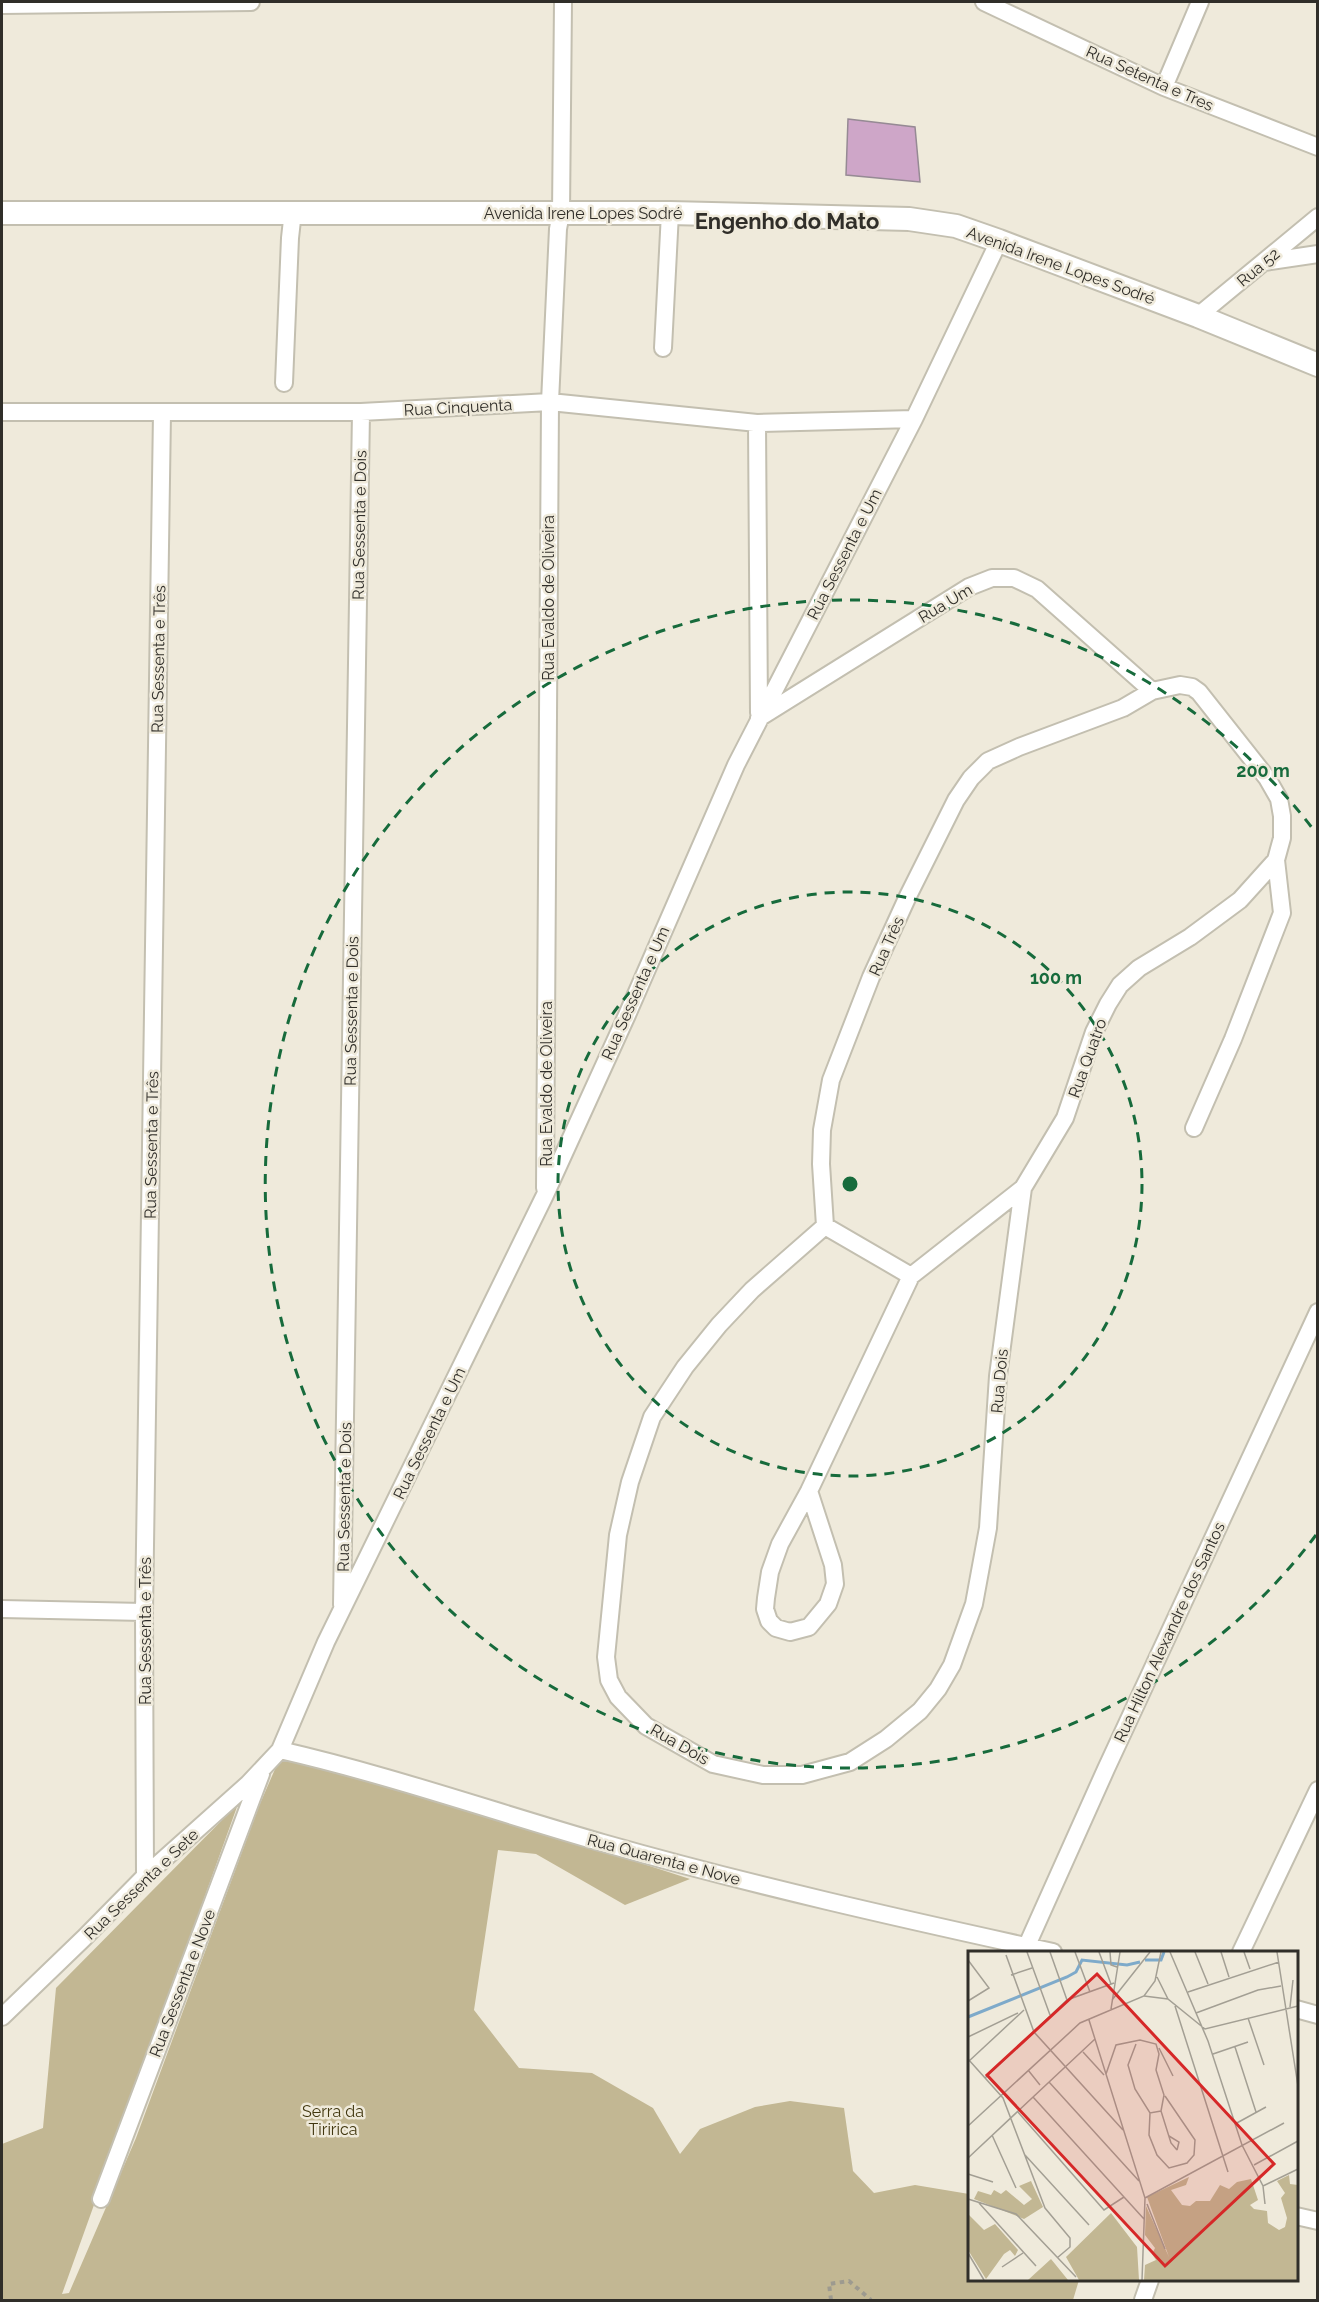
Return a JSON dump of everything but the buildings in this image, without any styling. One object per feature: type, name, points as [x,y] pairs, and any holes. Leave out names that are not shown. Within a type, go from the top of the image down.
[{"type":"main road","name":"Avenida Irene Lopes Sodré","points":[[2,213],[294,211],[670,213],[909,219],[956,226],[999,241],[1198,316],[1317,365]]},
{"type":"street","points":[[2,5],[251,2]]},
{"type":"street","name":"Rua Evaldo de Oliveira","points":[[545,1195],[550,402],[558,229],[561,213],[563,2]]},
{"type":"street","name":"Rua Setenta e Tres","points":[[984,2],[1164,87],[1317,147]]},
{"type":"street","points":[[1164,87],[1200,2]]},
{"type":"street","points":[[284,383],[290,238],[294,211]]},
{"type":"street","points":[[663,348],[670,213]]},
{"type":"street","name":"Rua 52","points":[[1198,316],[1317,217]]},
{"type":"street","name":"Rua Sessenta e Um","points":[[280,1750],[342,1609],[545,1195],[759,718],[914,419],[999,241]]},
{"type":"street","points":[[1263,262],[1317,254]]},
{"type":"street","name":"Rua Cinquenta","points":[[2,412],[361,412],[550,402],[757,423],[914,419]]},
{"type":"street","name":"Rua Sessenta e Dois","points":[[342,1609],[361,412]]},
{"type":"street","name":"Rua Sessenta e Três","points":[[145,1876],[144,1612],[162,413]]},
{"type":"street","points":[[757,423],[759,718]]},
{"type":"street","name":"Rua Um","points":[[759,718],[969,586],[992,578],[1014,578],[1038,590],[1152,691]]},
{"type":"street","points":[[1152,691],[1180,685],[1192,687],[1199,692],[1267,778],[1279,799],[1282,816],[1282,838],[1276,860],[1282,913],[1233,1039],[1194,1128]]},
{"type":"street","name":"Rua Três","points":[[825,1226],[821,1164],[822,1130],[831,1080],[871,977],[956,800],[971,778],[988,761],[1123,708],[1152,691]]},
{"type":"street","name":"Rua Quatro","points":[[809,1491],[833,1565],[835,1584],[828,1604],[809,1627],[790,1632],[776,1628],[769,1621],[765,1609],[770,1572],[780,1544],[809,1491],[912,1276],[1023,1188],[1065,1118],[1094,1032],[1120,985],[1139,968],[1190,937],[1240,900],[1276,860]]},
{"type":"street","name":"Rua Dois","points":[[825,1226],[752,1290],[719,1325],[685,1367],[652,1417],[630,1482],[618,1534],[606,1657],[609,1680],[618,1697],[646,1726],[713,1764],[763,1775],[802,1775],[850,1762],[886,1739],[920,1711],[938,1689],[952,1665],[974,1604],[988,1528],[998,1376],[1023,1188]]},
{"type":"street","points":[[825,1226],[912,1276]]},
{"type":"street","name":"Rua Hilton Alexandre dos Santos","points":[[1025,1950],[1317,1312]]},
{"type":"street","points":[[2,1609],[144,1612]]},
{"type":"street","name":"Rua Quarenta e Nove","points":[[280,1750],[353,1767],[602,1843],[708,1872],[1025,1950]]},
{"type":"street","name":"Rua Sessenta e Sete","points":[[2,2016],[145,1876],[248,1784],[280,1750]]},
{"type":"street","name":"Rua Sessenta e Nove","points":[[101,2199],[264,1766]]},
{"type":"street","points":[[1242,1951],[1313,1808],[1317,1790]]},
{"type":"street","points":[[1298,2010],[1317,2015]]},
{"type":"street","points":[[1298,2216],[1317,2221]]},
{"type":"street","points":[[1143,2301],[1150,2281]]},
{"type":"path","points":[[831,2301],[829,2283],[849,2281],[871,2301]]},
{"type":"green space","name":"Serra da Tiririca","points":[[282,1753],[300,1753],[690,1879],[625,1905],[536,1854],[498,1850],[474,2010],[519,2068],[592,2073],[653,2108],[680,2154],[700,2129],[755,2107],[790,2101],[844,2108],[853,2171],[874,2193],[915,2185],[968,2194],[968,2281],[1079,2281],[1073,2300],[2,2300],[2,2144],[43,2128],[56,1988],[238,1804],[62,2294],[69,2293],[136,2138],[259,1806]]},
{"type":"district","name":"Engenho do Mato","points":[[787,221]]}]
